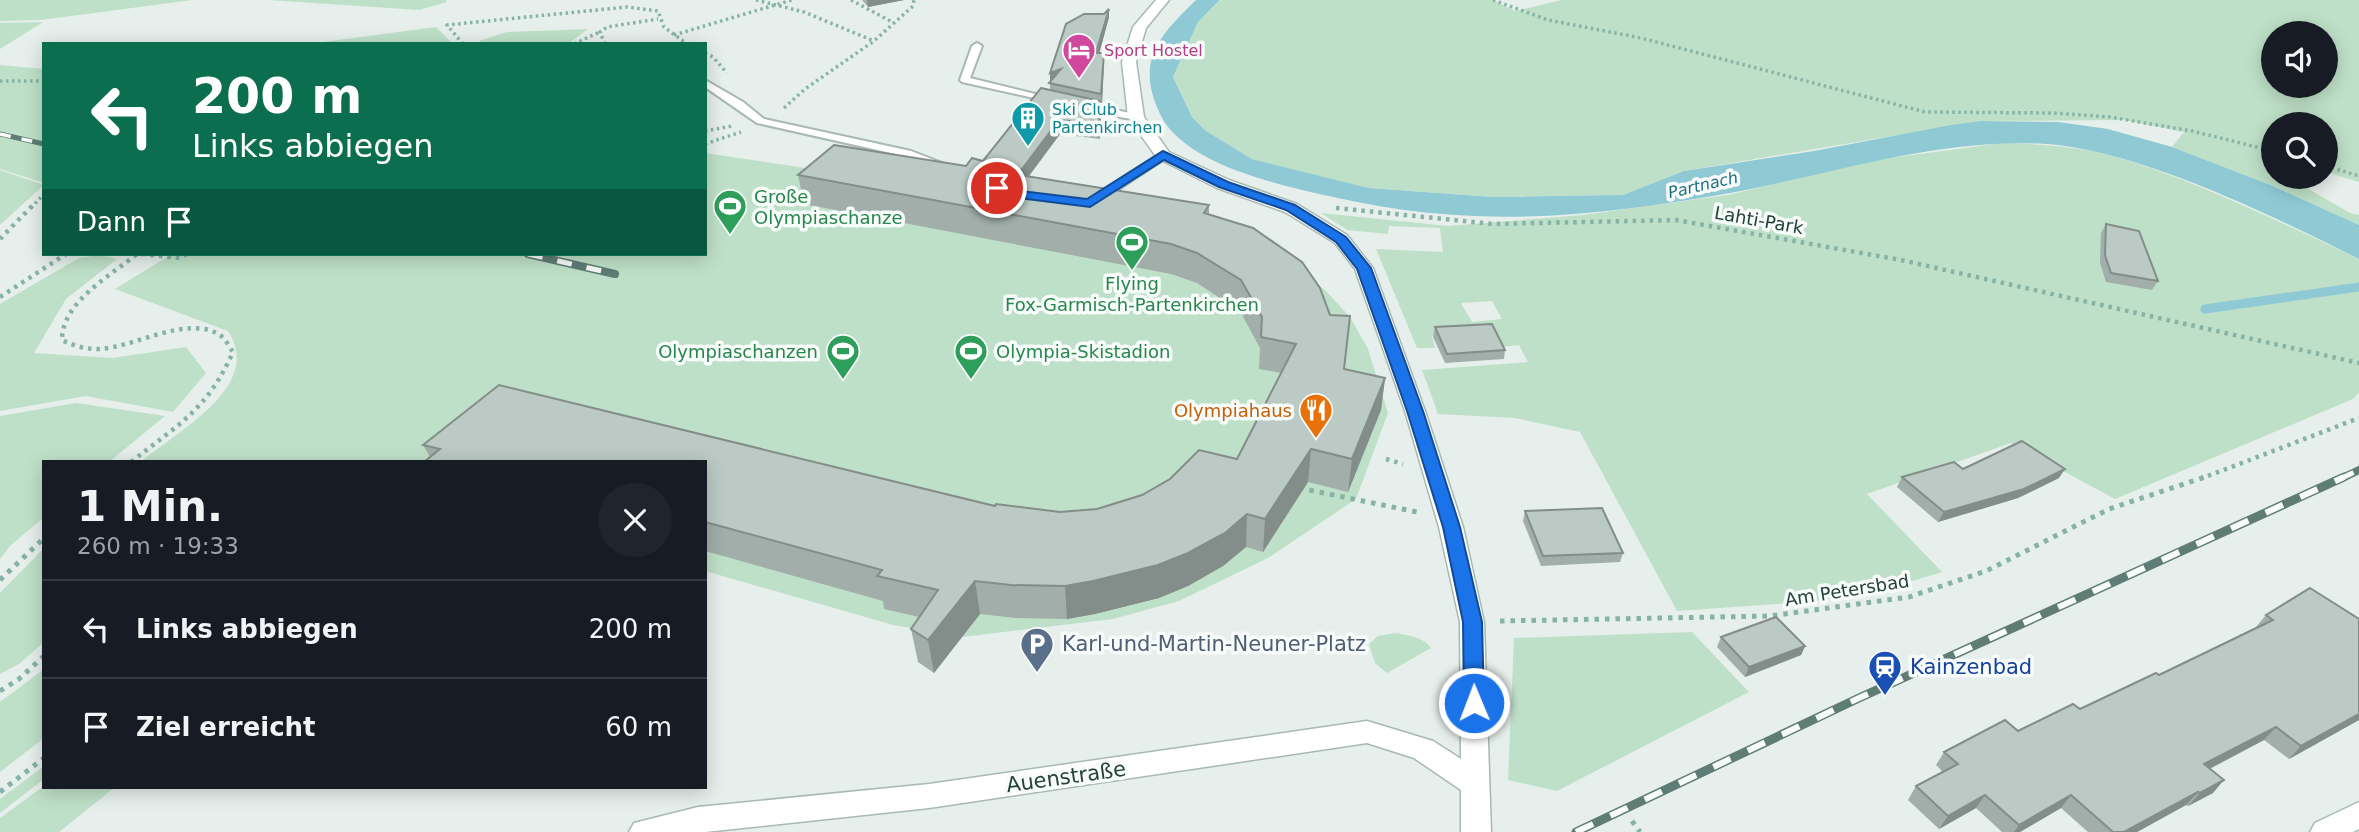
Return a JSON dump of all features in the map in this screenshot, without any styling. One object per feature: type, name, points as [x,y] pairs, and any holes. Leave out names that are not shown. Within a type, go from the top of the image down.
[{"type":"street","points":[[1163,0],[1140,27],[1129,62],[1136,117],[1163,155],[1223,184],[1291,208],[1341,239],[1364,268],[1415,411],[1449,518],[1472,622],[1476,832]]},
{"type":"street","name":"Auenstraße","points":[[644,832],[698,820],[1091,782],[1367,732],[1423,749],[1475,784]]},
{"type":"street","points":[[2325,832],[2359,815]]},
{"type":"lane","points":[[977,46],[965,80],[1136,117]]},
{"type":"lane","points":[[707,84],[769,124],[906,153],[954,169]]},
{"type":"lane","points":[[1078,202],[1090,203],[1163,155]]},
{"type":"path","points":[[756,0],[804,12],[874,41]]},
{"type":"path","points":[[673,35],[792,0]]},
{"type":"path","points":[[851,0],[894,23]]},
{"type":"path","points":[[707,143],[769,124],[804,89],[874,41],[913,6],[914,0]]},
{"type":"path","points":[[1493,0],[1515,11],[1545,20],[1638,38],[1925,112],[1947,115],[2051,113],[2149,121],[2223,136],[2261,147]]},
{"type":"path","points":[[461,42],[447,25],[627,7],[658,11],[658,19],[684,42]]},
{"type":"path","points":[[579,42],[607,27],[658,19]]},
{"type":"path","points":[[600,32],[604,42]]},
{"type":"path","points":[[0,81],[42,82]]},
{"type":"path","points":[[2338,170],[2359,176]]},
{"type":"path","points":[[0,239],[42,196]]},
{"type":"path","name":"Lahti-Park","points":[[1291,208],[1308,206],[1493,224],[1676,220],[1901,260],[2359,363]]},
{"type":"path","points":[[0,297],[63,256]]},
{"type":"path","points":[[134,460],[198,410],[219,383],[233,352],[220,335],[196,328],[94,349],[72,347],[62,341],[62,327],[74,306],[137,256]]},
{"type":"path","points":[[160,256],[184,256]]},
{"type":"path","name":"Am Petersbad","points":[[1472,622],[1770,615],[1850,607],[1909,597],[1986,570],[2109,509],[2246,463],[2359,418]]},
{"type":"path","points":[[1289,486],[1449,518]]},
{"type":"path","points":[[0,580],[42,540]]},
{"type":"path","points":[[0,691],[19,679],[42,658]]},
{"type":"path","points":[[0,792],[42,760]]},
{"type":"path","points":[[1632,821],[1640,832]]},
{"type":"green space","points":[[0,0],[192,0],[41,20],[0,21]]},
{"type":"green space","points":[[268,0],[446,0],[447,2],[419,10]]},
{"type":"green space","points":[[1221,0],[1493,0],[1515,11],[1562,0],[2359,0],[2359,182],[2338,176],[2338,112],[2261,112],[2261,181],[2172,147],[2184,132],[2124,120],[1981,121],[1684,171],[1623,195],[1492,197],[1369,188],[1252,159],[1206,131],[1192,117],[1173,77],[1198,22]]},
{"type":"green space","points":[[43,22],[0,49],[0,23]]},
{"type":"green space","points":[[436,27],[451,42],[323,42]]},
{"type":"green space","points":[[588,29],[571,42],[479,41],[507,32]]},
{"type":"green space","points":[[0,65],[42,69],[42,182],[0,169]]},
{"type":"green space","points":[[2002,143],[2086,150],[2176,177],[2359,259],[2359,392],[2353,399],[2115,499],[2011,443],[1867,494],[1942,572],[1869,594],[1806,602],[1677,611],[1580,432],[1515,418],[1438,414],[1422,370],[1528,362],[1519,345],[1502,347],[1491,331],[1432,336],[1435,348],[1417,348],[1376,249],[1443,252],[1440,228],[1389,226],[1388,234],[1347,230],[1321,213],[1448,226],[1583,215],[1728,195],[1875,160]],"holes":[[[1492,301],[1502,319],[1472,322],[1461,303]]]},
{"type":"green space","name":"Olympiaschanzen","points":[[707,153],[839,173],[1273,254],[1325,290],[1350,317],[1368,349],[1388,413],[1356,499],[1268,558],[1179,601],[1113,619],[962,637],[893,625],[707,572],[707,460],[144,460],[193,422],[226,389],[235,371],[236,351],[228,331],[115,289],[169,256],[707,256]]},
{"type":"green space","points":[[0,170],[42,184],[42,187],[0,225]]},
{"type":"green space","points":[[2279,189],[2308,189],[2350,213],[2359,215],[2359,225]]},
{"type":"green space","points":[[104,256],[117,259],[66,299],[34,353],[112,358],[186,347],[206,373],[173,412],[86,396],[0,411],[0,304],[79,258]]},
{"type":"green space","points":[[76,403],[165,416],[111,460],[42,460],[42,519],[10,546],[0,559],[0,416]]},
{"type":"green space","points":[[42,550],[42,644],[19,664],[0,674],[0,593]]},
{"type":"green space","points":[[1692,632],[1749,692],[1557,791],[1508,780],[1514,638]]},
{"type":"green space","points":[[1395,633],[1420,639],[1431,648],[1387,673],[1375,663],[1369,644],[1378,636]]},
{"type":"green space","points":[[42,670],[42,740],[0,772],[0,702]]},
{"type":"green space","points":[[42,768],[42,781],[0,813],[0,799]]},
{"type":"green space","points":[[42,787],[113,789],[59,832],[0,832],[0,818]]},
{"type":"water","name":"Partnach","points":[[1196,0],[1220,0],[1198,22],[1173,77],[1192,117],[1206,131],[1252,159],[1369,188],[1492,197],[1623,195],[1684,171],[1814,151],[1951,125],[1981,121],[2058,122],[2108,129],[2172,147],[2261,181],[2261,189],[2279,189],[2359,225],[2359,259],[2247,206],[2164,172],[2084,149],[2047,144],[1965,146],[1884,159],[1724,194],[1568,214],[1506,217],[1451,215],[1335,198],[1236,170],[1199,153],[1170,129],[1160,114],[1150,79],[1155,51],[1171,26]]},
{"type":"building","points":[[1109,9],[1096,53],[1104,53],[1101,94],[1049,83],[1061,69],[1050,73],[1066,24],[1084,14],[1104,14]]},
{"type":"building","points":[[1041,88],[1100,101],[1099,124],[1059,120],[1019,173],[983,161]]},
{"type":"building","points":[[834,145],[966,166],[972,158],[1010,169],[1007,173],[1209,205],[1204,213],[1253,228],[1302,262],[1320,288],[1330,315],[1350,316],[1344,369],[1385,378],[1352,459],[1311,449],[1265,519],[1247,514],[1225,533],[1188,553],[1158,565],[1065,586],[975,581],[928,640],[911,629],[938,590],[877,576],[882,570],[707,523],[707,460],[426,460],[440,449],[423,445],[499,385],[995,506],[1060,512],[1097,509],[1142,495],[1170,479],[1199,450],[1237,459],[1296,344],[1261,337],[1262,317],[1241,280],[1197,253],[1171,244],[798,175]]},
{"type":"building","points":[[2106,224],[2139,231],[2158,281],[2111,273],[2105,255]]},
{"type":"building","points":[[1492,324],[1505,350],[1447,354],[1435,327]]},
{"type":"building","points":[[2022,441],[2065,469],[2024,489],[1944,512],[1902,477],[1954,462],[1963,469]]},
{"type":"building","points":[[1602,508],[1623,553],[1543,556],[1525,511]]},
{"type":"building","points":[[2310,588],[2359,619],[2359,714],[2301,746],[2276,727],[2204,764],[2224,780],[2124,832],[2113,832],[2071,795],[2019,825],[1985,795],[1948,816],[1916,786],[1958,764],[1944,752],[2005,720],[2018,731],[2073,704],[2080,709],[2156,673],[2159,675],[2273,620],[2266,615]]},
{"type":"building","points":[[1776,617],[1805,646],[1749,667],[1721,637]]},
{"type":"waterway","points":[[2205,309],[2359,287]]},
{"type":"railway","points":[[0,134],[42,144]]},
{"type":"railway","points":[[537,256],[615,274]]},
{"type":"railway","points":[[2340,479],[2359,470]]},
{"type":"railway","points":[[1576,832],[1859,698],[2344,477]]},
{"type":"place","name":"Sport Hostel","points":[[1079,80]]},
{"type":"place","name":"Ski Club Partenkirchen","points":[[1028,148]]},
{"type":"place","name":"Große Olympiaschanze","points":[[730,236]]},
{"type":"place","name":"Flying Fox-Garmisch-Partenkirchen","points":[[1132,272]]},
{"type":"place","name":"Olympiaschanzen","points":[[843,381]]},
{"type":"place","name":"Olympia-Skistadion","points":[[971,381]]},
{"type":"place","name":"Olympiahaus","points":[[1316,440]]},
{"type":"place","name":"Karl-und-Martin-Neuner-Platz","points":[[1037,674]]},
{"type":"place","name":"Kainzenbad","points":[[1885,697]]},
{"type":"route","points":[[997,188],[1019,194],[1090,203],[1163,155],[1223,184],[1291,208],[1341,239],[1364,268],[1415,411],[1451,527],[1472,622],[1474,703]]}]
